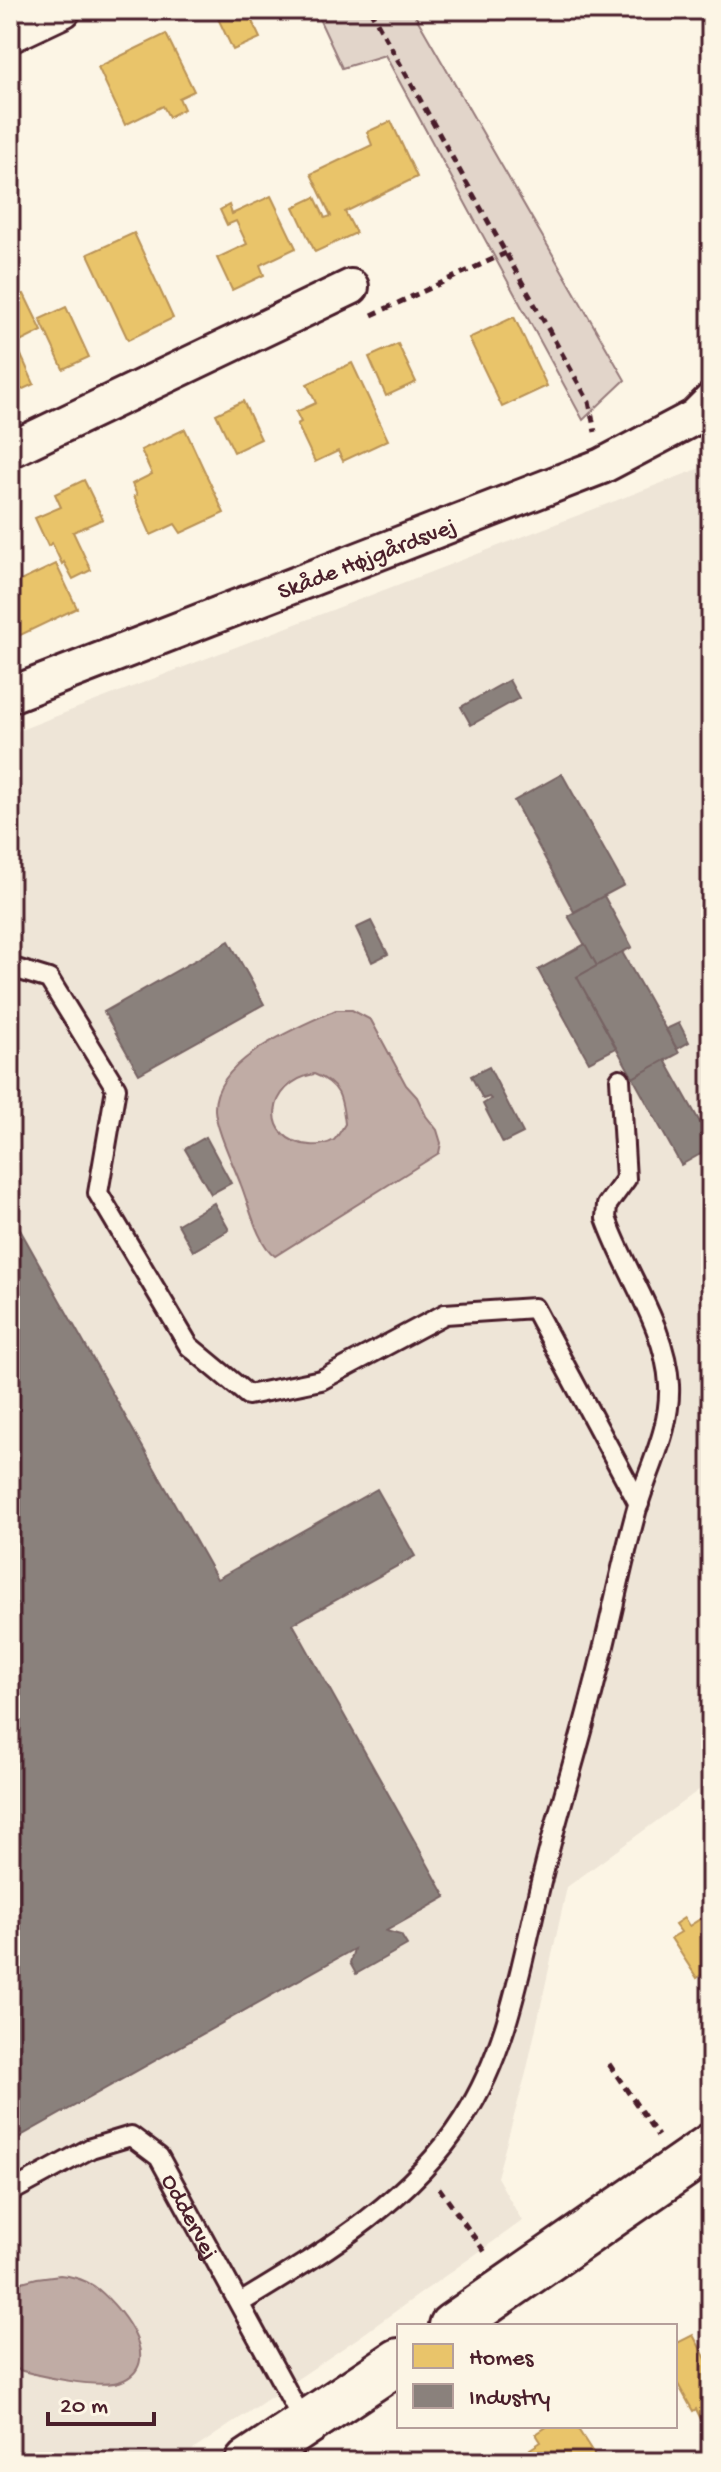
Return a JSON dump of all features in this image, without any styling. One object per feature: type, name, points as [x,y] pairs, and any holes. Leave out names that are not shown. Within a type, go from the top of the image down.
[{"type":"main road","points":[[455,2324],[701,2160]]},
{"type":"main road","points":[[248,2462],[397,2362]]},
{"type":"street","points":[[10,35],[63,10]]},
{"type":"street","points":[[10,450],[351,287]]},
{"type":"street","name":"Skåde Højgårdsvej","points":[[10,695],[602,466],[695,417],[711,401]]},
{"type":"lane","points":[[10,967],[49,979],[116,1088],[98,1193],[189,1346],[248,1395],[321,1380],[445,1314],[534,1308],[639,1504]]},
{"type":"lane","points":[[240,2303],[363,2223],[400,2194],[425,2168],[462,2121],[478,2094],[505,2027],[639,1504],[669,1410],[669,1382],[663,1354],[606,1218],[607,1205],[626,1179],[620,1079]]},
{"type":"lane","name":"Oddervej","points":[[10,2192],[91,2148],[131,2136],[159,2157],[305,2424]]},
{"type":"path","points":[[370,10],[589,402]]},
{"type":"path","points":[[351,287],[366,319],[506,253]]},
{"type":"path","points":[[609,2064],[701,2160]]},
{"type":"path","points":[[425,2168],[510,2288]]},
{"type":"shaded area","points":[[315,10],[412,10],[625,380],[583,420],[385,55],[342,68]]},
{"type":"shaded area","points":[[711,464],[711,1781],[567,1887],[526,2073],[497,2177],[522,2221],[358,2338],[175,2462],[10,2462],[10,734]]},
{"type":"shaded area","points":[[336,1010],[352,1010],[371,1020],[406,1085],[437,1130],[441,1143],[439,1153],[275,1256],[259,1234],[222,1137],[215,1110],[218,1092],[242,1061],[260,1048]],"holes":[[[314,1074],[323,1078],[338,1093],[345,1124],[329,1143],[313,1145],[294,1141],[283,1133],[277,1123],[275,1111],[278,1099],[298,1079]]]},
{"type":"shaded area","points":[[60,2275],[78,2278],[94,2286],[114,2305],[133,2332],[140,2359],[136,2371],[124,2380],[85,2383],[10,2367],[10,2285]]},
{"type":"building: Homes","points":[[214,10],[271,10],[251,19],[260,38],[233,50]]},
{"type":"building: Homes","points":[[166,34],[194,91],[179,98],[184,109],[169,117],[163,106],[125,125],[98,67]]},
{"type":"building: Homes","points":[[391,121],[417,177],[345,212],[356,233],[315,252],[294,207],[315,197],[325,218],[331,216],[311,174],[372,145],[367,132]]},
{"type":"building: Homes","points":[[271,196],[296,248],[260,265],[264,275],[232,290],[217,258],[247,244],[236,221],[227,225],[220,210],[229,205],[232,214]]},
{"type":"building: Homes","points":[[134,233],[173,318],[128,340],[88,254]]},
{"type":"building: Homes","points":[[16,286],[21,295],[24,294],[42,331],[16,344],[34,384],[10,395],[10,346],[14,345],[10,337],[10,289]]},
{"type":"building: Homes","points":[[66,307],[89,357],[63,369],[40,319]]},
{"type":"building: Homes","points":[[514,317],[547,386],[502,407],[469,338]]},
{"type":"building: Homes","points":[[398,344],[416,382],[386,396],[369,357]]},
{"type":"building: Homes","points":[[352,363],[388,440],[343,461],[338,451],[315,462],[297,424],[301,422],[296,412],[316,403],[307,384]]},
{"type":"building: Homes","points":[[243,401],[261,439],[234,452],[216,414]]},
{"type":"building: Homes","points":[[185,429],[224,513],[181,533],[175,524],[151,535],[132,484],[152,474],[141,450]]},
{"type":"building: Homes","points":[[84,480],[103,519],[73,532],[91,570],[73,579],[52,543],[48,546],[35,518],[61,507],[55,494]]},
{"type":"building: Homes","points":[[56,564],[77,608],[10,640],[10,586]]},
{"type":"building: Homes","points":[[711,1912],[711,1977],[707,1971],[697,1978],[671,1938],[681,1932],[675,1924],[684,1918],[689,1926]]},
{"type":"building: Homes","points":[[693,2335],[711,2368],[711,2421],[704,2425],[677,2383],[677,2343]]},
{"type":"building: Homes","points":[[545,2428],[577,2428],[599,2462],[538,2462],[530,2449],[541,2442],[536,2434]]},
{"type":"building: Industry","points":[[509,680],[519,698],[471,725],[461,707]]},
{"type":"building: Industry","points":[[562,774],[624,885],[574,912],[514,801]]},
{"type":"building: Industry","points":[[604,896],[632,947],[597,966],[568,916]]},
{"type":"building: Industry","points":[[371,921],[388,954],[372,962],[356,928]]},
{"type":"building: Industry","points":[[229,941],[264,1004],[139,1074],[104,1012]]},
{"type":"building: Industry","points":[[585,944],[597,966],[577,977],[616,1048],[589,1062],[538,970]]},
{"type":"building: Industry","points":[[622,952],[679,1053],[633,1078],[577,977]]},
{"type":"building: Industry","points":[[679,1023],[689,1042],[677,1049],[666,1029]]},
{"type":"building: Industry","points":[[665,1060],[711,1142],[711,1148],[681,1165],[633,1078]]},
{"type":"building: Industry","points":[[489,1067],[523,1133],[503,1143],[483,1104],[491,1099],[483,1099],[471,1076]]},
{"type":"building: Industry","points":[[206,1137],[231,1183],[211,1194],[185,1149]]},
{"type":"building: Industry","points":[[214,1203],[229,1230],[193,1251],[178,1224]]},
{"type":"building: Industry","points":[[10,1212],[217,1579],[377,1489],[415,1556],[293,1624],[446,1897],[386,1931],[401,1935],[407,1945],[356,1974],[350,1963],[354,1949],[10,2142]]}]
